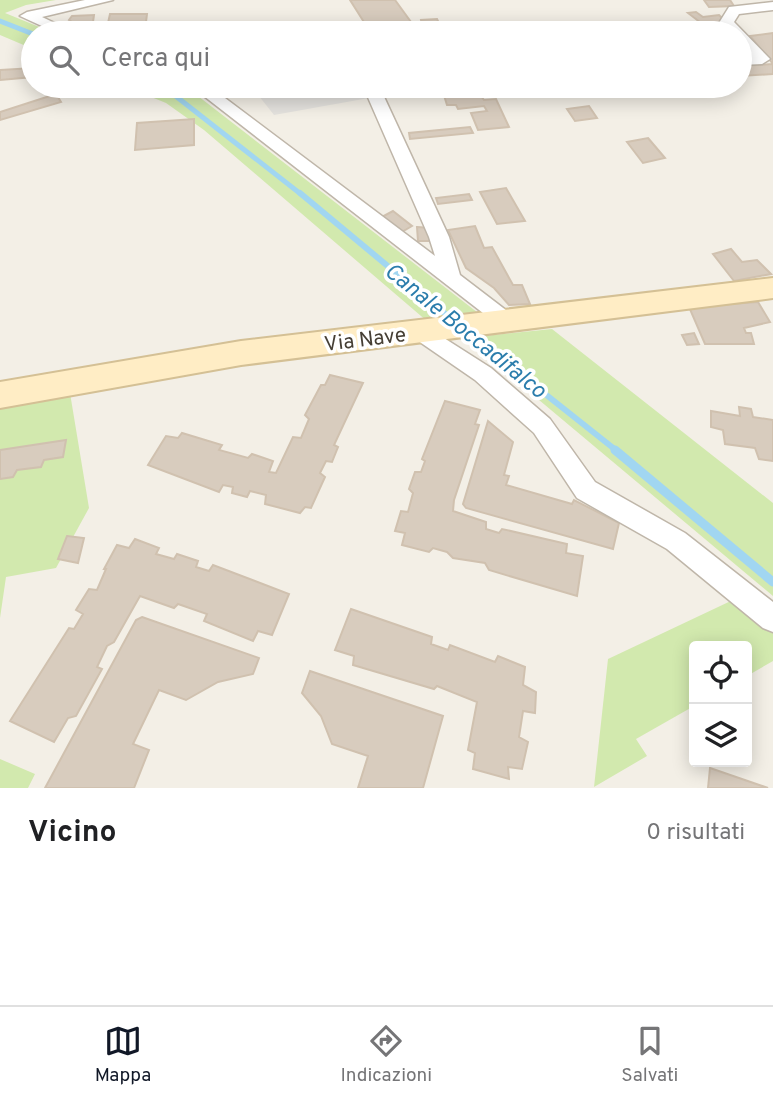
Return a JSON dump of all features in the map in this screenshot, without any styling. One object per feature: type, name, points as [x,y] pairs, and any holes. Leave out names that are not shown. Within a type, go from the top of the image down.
[{"type":"street","points":[[39,21],[27,16],[106,0]]},
{"type":"street","points":[[727,21],[734,10],[773,6]]},
{"type":"street","points":[[752,48],[762,59],[752,60]]},
{"type":"street","points":[[216,98],[290,151],[451,280],[495,324]]},
{"type":"street","points":[[376,98],[439,237],[451,280]]},
{"type":"street","name":"Via Nave","points":[[0,395],[241,354],[773,288]]},
{"type":"street","points":[[428,332],[483,374],[542,426],[586,490],[677,541],[773,619]]},
{"type":"green space","points":[[0,0],[56,0],[26,5],[5,13],[25,21],[21,21],[21,44],[0,35]]},
{"type":"green space","points":[[154,98],[200,98],[482,316],[428,322],[204,130],[166,103]]},
{"type":"green space","points":[[552,329],[773,503],[773,596],[465,338]]},
{"type":"green space","points":[[70,393],[89,508],[56,568],[6,577],[0,618],[0,406]]},
{"type":"green space","points":[[735,599],[773,631],[773,661],[752,673],[752,641],[689,641],[689,709],[636,739],[647,756],[594,787],[608,659]]},
{"type":"green space","points":[[0,759],[35,774],[28,788],[0,788]]},
{"type":"shaded area","points":[[261,98],[369,98],[274,115]]},
{"type":"building","points":[[350,0],[395,0],[410,21],[363,21]]},
{"type":"building","points":[[704,0],[730,0],[734,6],[709,7]]},
{"type":"building","points":[[696,12],[703,17],[719,15],[724,20],[698,21],[688,13]]},
{"type":"building","points":[[110,14],[147,14],[146,21],[108,21]]},
{"type":"building","points":[[94,15],[93,21],[71,21],[72,16]]},
{"type":"building","points":[[773,33],[773,64],[752,38],[752,36]]},
{"type":"building","points":[[773,64],[773,74],[752,75],[752,65]]},
{"type":"building","points":[[21,69],[21,78],[0,80],[0,70]]},
{"type":"building","points":[[44,98],[58,98],[61,102],[0,120],[0,112]]},
{"type":"building","points":[[445,98],[496,99],[509,127],[478,130],[471,113],[487,111],[484,106],[458,109],[456,105],[447,105]]},
{"type":"building","points":[[589,106],[597,118],[575,121],[567,109]]},
{"type":"building","points":[[194,119],[194,145],[135,150],[137,123]]},
{"type":"building","points":[[470,127],[473,133],[410,139],[409,133]]},
{"type":"building","points":[[648,138],[665,158],[643,163],[627,142]]},
{"type":"building","points":[[506,188],[525,221],[497,224],[480,192]]},
{"type":"building","points":[[469,194],[472,200],[438,204],[436,198]]},
{"type":"building","points":[[393,211],[412,226],[400,233],[380,218]]},
{"type":"building","points":[[475,226],[484,248],[492,247],[513,285],[522,285],[530,304],[509,305],[494,288],[466,268],[448,230]]},
{"type":"building","points":[[417,227],[431,228],[434,241],[418,241]]},
{"type":"building","points":[[731,249],[742,262],[757,260],[771,274],[734,281],[713,254]]},
{"type":"building","points":[[758,302],[770,322],[744,328],[746,333],[751,333],[754,344],[705,344],[689,307]]},
{"type":"building","points":[[694,333],[699,344],[687,345],[682,335]]},
{"type":"building","points":[[330,375],[363,383],[334,445],[338,447],[332,462],[326,461],[320,473],[325,477],[311,508],[305,507],[300,513],[265,504],[266,495],[250,491],[247,497],[232,493],[233,487],[223,485],[219,492],[148,465],[166,436],[178,438],[182,433],[222,445],[219,450],[248,458],[252,454],[273,461],[269,472],[276,473],[293,437],[301,438],[309,419],[305,415],[321,385],[325,385]]},
{"type":"building","points":[[445,401],[480,410],[475,424],[479,425],[454,500],[453,511],[486,522],[486,529],[499,533],[502,529],[567,544],[566,553],[583,556],[577,596],[489,570],[485,563],[453,558],[447,552],[433,548],[429,552],[402,545],[405,533],[395,531],[401,511],[408,512],[413,493],[409,489],[415,472],[421,472],[425,461],[422,459]]},
{"type":"building","points":[[739,407],[751,409],[753,417],[773,420],[773,461],[759,459],[755,448],[725,444],[723,430],[711,427],[711,411],[740,416]]},
{"type":"building","points":[[488,421],[513,442],[504,475],[509,476],[506,485],[572,504],[574,500],[619,523],[613,549],[466,508],[463,504]]},
{"type":"building","points":[[66,440],[63,457],[44,460],[41,467],[17,470],[13,477],[0,479],[0,450]]},
{"type":"building","points":[[67,536],[84,538],[78,563],[58,559]]},
{"type":"building","points":[[135,539],[159,548],[156,554],[174,559],[177,554],[198,561],[196,567],[209,571],[213,565],[289,594],[272,635],[258,631],[253,641],[204,621],[207,614],[178,604],[174,608],[140,596],[114,642],[107,646],[97,667],[102,669],[76,716],[68,718],[54,742],[10,721],[69,628],[74,629],[83,614],[76,610],[89,589],[97,590],[104,569],[117,545],[129,548]]},
{"type":"building","points":[[351,609],[432,637],[431,644],[448,650],[450,645],[495,662],[498,656],[525,667],[523,685],[536,692],[535,713],[523,711],[519,737],[528,742],[522,769],[508,767],[509,779],[473,769],[475,753],[468,750],[477,702],[437,686],[434,689],[353,665],[354,656],[335,650]]},
{"type":"building","points":[[142,617],[259,658],[253,674],[218,682],[186,700],[159,690],[133,744],[149,750],[134,788],[45,788],[136,620]]},
{"type":"building","points":[[310,671],[443,716],[423,788],[358,788],[368,756],[332,744],[321,716],[302,693]]},
{"type":"building","points":[[710,768],[768,788],[708,788]]},
{"type":"waterway","name":"Canale Boccadifalco","points":[[0,21],[21,29]]},
{"type":"waterway","name":"Canale Boccadifalco","points":[[178,98],[302,195]]},
{"type":"waterway","name":"Canale Boccadifalco","points":[[300,193],[455,322]]},
{"type":"waterway","name":"Canale Boccadifalco","points":[[467,332],[617,451]]},
{"type":"waterway","name":"Canale Boccadifalco","points":[[615,450],[773,582]]}]
